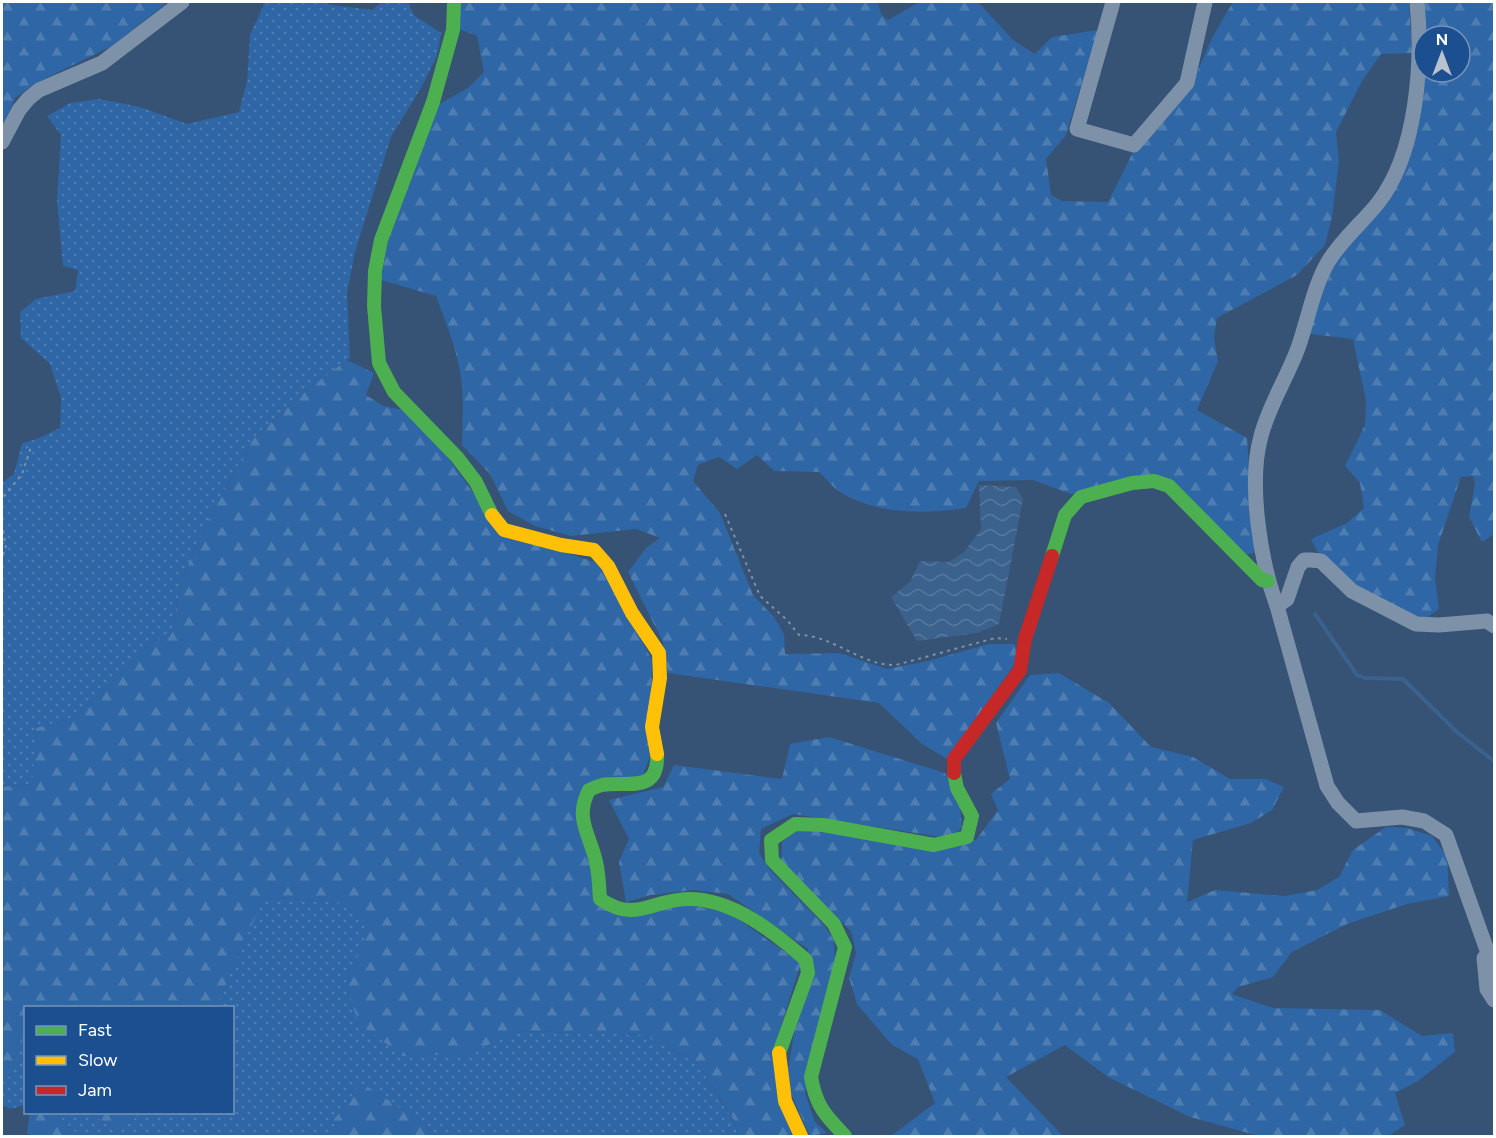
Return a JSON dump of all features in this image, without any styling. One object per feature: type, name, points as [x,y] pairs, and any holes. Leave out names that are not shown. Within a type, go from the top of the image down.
[{"type":"street","points":[[2,142],[20,110],[39,90],[102,63],[182,2]]},
{"type":"street","points":[[454,2],[453,30],[433,102],[381,240],[374,306],[379,363],[394,392],[458,457],[476,482],[495,520],[504,530],[561,545],[594,550],[608,566],[632,612],[659,652],[660,678],[652,727],[658,756],[656,771],[646,782],[602,786],[589,790],[582,809],[582,824],[595,858],[600,899],[611,909],[633,911],[685,899],[711,902],[732,908],[795,950],[806,960],[808,973],[778,1055],[785,1101],[801,1137]]},
{"type":"street","points":[[1113,2],[1077,129],[1134,145],[1187,83],[1205,2]]},
{"type":"street","points":[[1417,2],[1418,88],[1414,113],[1396,174],[1378,203],[1347,236],[1328,263],[1313,298],[1289,371],[1270,408],[1255,461],[1255,480],[1261,545],[1268,581],[1327,786],[1356,821],[1402,817],[1424,821],[1446,835],[1494,970]]},
{"type":"street","points":[[845,1137],[825,1116],[814,1096],[811,1077],[845,947],[834,924],[772,860],[771,840],[795,824],[822,825],[934,846],[967,837],[973,824],[973,813],[956,787],[953,774],[954,759],[1020,670],[1025,639],[1065,515],[1081,497],[1132,483],[1154,481],[1169,486],[1262,580],[1268,581]]},
{"type":"street","points":[[1277,606],[1287,599],[1298,567],[1304,560],[1311,560],[1321,561],[1352,591],[1416,624],[1439,625],[1487,621],[1494,626]]},
{"type":"street","points":[[1487,949],[1484,959],[1487,989],[1494,1000]]},
{"type":"path","points":[[2,511],[2,499],[22,474],[31,447]]},
{"type":"path","points":[[725,514],[760,596],[787,620],[799,635],[812,635],[883,666],[896,665],[995,638],[1025,639]]},
{"type":"path","points":[[2,523],[6,549],[2,556]]},
{"type":"green space","points":[[2,2],[168,2],[112,46],[36,83],[15,98],[2,128]]},
{"type":"green space","points":[[265,2],[322,2],[372,10],[382,2],[408,2],[414,15],[441,33],[437,56],[391,137],[355,252],[347,293],[350,358],[307,390],[252,440],[208,520],[182,579],[171,634],[149,643],[124,672],[73,718],[36,728],[33,784],[2,787],[2,483],[14,474],[22,443],[60,428],[61,398],[50,364],[21,338],[20,312],[36,299],[75,291],[78,270],[63,266],[57,200],[61,135],[47,116],[70,103],[99,99],[140,107],[187,124],[239,112],[247,81],[250,35]]},
{"type":"green space","points":[[460,2],[878,2],[881,14],[888,20],[919,2],[978,2],[1013,40],[1035,54],[1052,37],[1098,30],[1066,135],[1046,159],[1051,195],[1062,201],[1108,202],[1134,150],[1193,81],[1213,36],[1233,2],[1409,2],[1412,53],[1381,54],[1362,81],[1336,132],[1339,162],[1332,217],[1325,245],[1297,275],[1217,318],[1214,338],[1218,361],[1197,410],[1247,438],[1255,553],[1241,555],[1173,482],[1071,494],[1033,480],[979,481],[966,508],[919,512],[888,509],[858,501],[840,492],[819,472],[774,471],[757,455],[737,469],[719,457],[698,465],[693,481],[720,513],[753,595],[774,617],[784,634],[785,654],[839,653],[887,669],[928,661],[989,644],[1015,644],[1017,661],[947,759],[921,743],[879,703],[668,673],[663,642],[628,572],[646,548],[660,538],[636,529],[571,536],[535,526],[508,511],[490,474],[462,445],[462,383],[454,345],[436,296],[381,280],[387,244],[439,104],[468,88],[484,72],[477,36],[459,29]]},
{"type":"green space","points":[[1422,2],[1494,2],[1494,534],[1482,542],[1469,517],[1475,484],[1473,476],[1461,477],[1438,545],[1435,579],[1439,609],[1423,620],[1373,601],[1319,555],[1311,539],[1347,523],[1364,508],[1360,483],[1345,466],[1365,425],[1366,401],[1353,339],[1310,334],[1319,300],[1333,266],[1401,177],[1412,84],[1472,84],[1472,24],[1419,24]]},
{"type":"green space","points":[[347,360],[374,373],[366,395],[383,406],[403,410],[439,445],[501,532],[601,564],[652,660],[650,756],[643,775],[586,785],[594,902],[685,904],[729,913],[801,963],[772,1054],[792,1136],[737,1136],[735,1122],[697,1063],[643,1035],[522,1031],[466,1054],[403,1056],[359,1024],[346,985],[370,925],[339,903],[264,897],[216,1006],[24,1006],[24,1039],[19,1041],[12,1077],[2,1077],[2,787],[32,784],[36,728],[73,718],[124,672],[149,643],[171,634],[182,579],[208,520],[252,440],[307,390]]},
{"type":"green space","points":[[1059,673],[1109,703],[1151,747],[1193,757],[1230,779],[1265,779],[1284,787],[1272,810],[1251,823],[1193,840],[1187,902],[1215,890],[1284,896],[1317,890],[1339,877],[1353,850],[1386,827],[1407,828],[1432,836],[1447,856],[1449,896],[1407,904],[1347,924],[1292,952],[1273,977],[1238,987],[1232,994],[1273,1008],[1380,1010],[1422,1036],[1453,1033],[1455,1052],[1418,1081],[1395,1093],[1405,1125],[1388,1136],[1255,1135],[1190,1117],[1108,1077],[1065,1045],[1006,1077],[1063,1136],[891,1136],[935,1103],[918,1059],[892,1045],[857,1004],[849,978],[856,953],[851,931],[781,863],[782,842],[797,830],[976,840],[998,810],[991,794],[1010,779],[996,723],[1030,675]]},
{"type":"green space","points":[[829,737],[945,773],[960,806],[962,828],[948,838],[793,814],[761,829],[759,853],[770,870],[824,925],[834,940],[835,960],[805,1093],[815,1122],[827,1133],[810,1136],[791,1094],[788,1070],[808,949],[728,894],[694,890],[651,895],[626,902],[619,862],[629,839],[609,800],[663,787],[674,765],[782,779],[790,744]]},
{"type":"green space","points":[[263,897],[339,903],[371,925],[346,986],[466,1054],[521,1031],[643,1035],[697,1063],[735,1123],[737,1136],[431,1136],[426,1124],[333,1121],[340,1136],[80,1136],[56,1114],[92,1114],[116,1132],[141,1114],[234,1114],[234,1006],[216,1006]]},
{"type":"green space","points":[[24,1039],[24,1105],[10,1109],[2,1105],[2,1077],[12,1077],[19,1041]]},
{"type":"green space","points":[[361,1083],[426,1124],[431,1136],[340,1136],[333,1121]]},
{"type":"green space","points":[[30,1114],[56,1114],[80,1136],[32,1136],[27,1133]]},
{"type":"green space","points":[[92,1114],[141,1114],[116,1132]]},
{"type":"water","points":[[979,485],[1016,487],[1023,499],[999,624],[977,633],[917,641],[891,597],[910,582],[920,561],[949,562],[964,552],[981,529]]},
{"type":"waterway","points":[[1315,614],[1357,675],[1365,678],[1403,679],[1457,732],[1494,761]]},
{"type":"traffic: fast","points":[[454,2],[453,30],[433,102],[381,240],[375,271],[374,306],[379,363],[394,392],[457,457],[476,482],[492,515]]},
{"type":"traffic: fast","points":[[1052,556],[1065,515],[1081,497],[1132,483],[1154,481],[1169,486],[1262,580],[1268,581]]},
{"type":"traffic: fast","points":[[657,754],[653,775],[647,780],[640,783],[602,785],[589,790],[585,800],[583,818],[597,867],[600,899],[624,910],[634,910],[676,900],[705,900],[752,919],[767,928],[806,960],[808,973],[779,1053]]},
{"type":"traffic: fast","points":[[845,1136],[822,1110],[811,1077],[845,947],[834,924],[772,860],[771,840],[795,824],[823,825],[934,845],[967,837],[972,816],[957,788],[954,773]]},
{"type":"traffic: slow","points":[[492,515],[504,530],[561,545],[594,550],[608,566],[632,613],[659,653],[660,678],[652,727],[657,754]]},
{"type":"traffic: slow","points":[[779,1053],[785,1101],[801,1136]]},
{"type":"traffic: jam","points":[[954,773],[954,759],[1020,670],[1025,639],[1052,556]]}]
